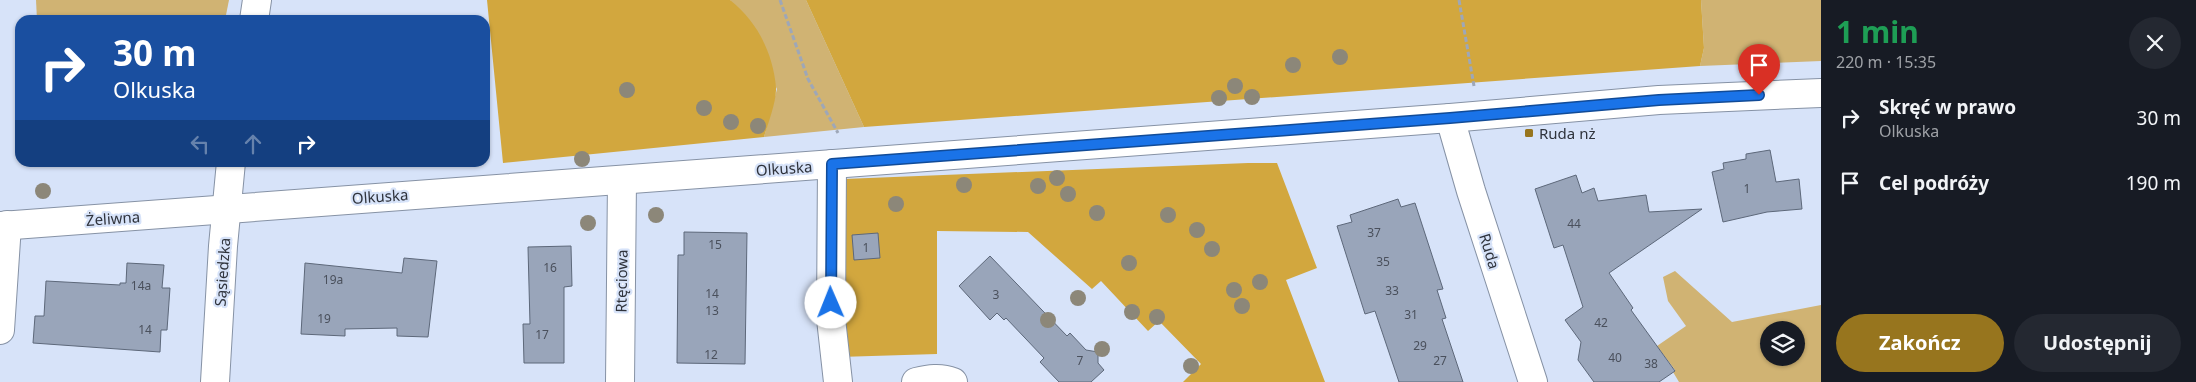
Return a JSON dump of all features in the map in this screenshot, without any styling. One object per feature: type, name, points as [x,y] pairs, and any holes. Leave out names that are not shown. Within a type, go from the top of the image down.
[{"type":"street","points":[[255,15],[257,0]]},
{"type":"street","name":"Olkuska","points":[[226,209],[272,204],[622,180],[837,152],[1450,118],[1659,100],[1821,93]]},
{"type":"street","name":"Ruda","points":[[1450,118],[1482,228],[1533,382]]},
{"type":"street","points":[[837,152],[831,319],[838,382]]},
{"type":"street","name":"Sąsiedzka","points":[[215,382],[226,209],[231,167]]},
{"type":"street","name":"Rtęciowa","points":[[620,382],[622,180]]},
{"type":"street","name":"Żeliwna","points":[[4,225],[226,209]]},
{"type":"street","points":[[0,330],[4,225]]},
{"type":"street","points":[[916,382],[943,378],[953,382]]},
{"type":"path","points":[[780,0],[808,79],[837,152]]},
{"type":"path","points":[[1460,0],[1481,116]]},
{"type":"shaded area","points":[[36,0],[229,0],[226,15],[37,15]]},
{"type":"shaded area","points":[[487,0],[730,0],[740,8],[756,28],[767,50],[774,74],[776,92],[764,137],[503,163],[490,15]]},
{"type":"shaded area","points":[[730,0],[806,0],[864,127],[764,137],[777,89]]},
{"type":"shaded area","points":[[806,0],[1701,0],[1704,48],[1700,66],[864,127]]},
{"type":"shaded area","points":[[1701,0],[1821,0],[1821,61],[1700,66],[1704,48]]},
{"type":"shaded area","points":[[1277,163],[1317,268],[1286,280],[1325,382],[1183,382],[1201,364],[1159,321],[1148,331],[1101,281],[1092,289],[1028,232],[937,231],[937,354],[839,357],[844,179]]},
{"type":"shaded area","points":[[1675,271],[1732,322],[1821,305],[1821,382],[1679,382],[1673,372],[1675,370],[1657,346],[1686,326],[1668,301],[1663,277]]},
{"type":"building","points":[[1770,150],[1776,182],[1799,179],[1802,209],[1767,212],[1723,222],[1712,172],[1724,169],[1723,163],[1746,159],[1746,154]]},
{"type":"building","points":[[1576,175],[1582,193],[1594,188],[1598,201],[1646,195],[1649,212],[1702,209],[1609,273],[1633,308],[1631,310],[1675,371],[1659,382],[1594,382],[1578,360],[1581,342],[1565,320],[1583,307],[1563,245],[1554,248],[1535,189]]},
{"type":"building","points":[[1398,199],[1401,207],[1415,203],[1443,289],[1437,290],[1446,318],[1442,319],[1463,382],[1399,382],[1375,311],[1365,314],[1337,226],[1352,222],[1350,215]]},
{"type":"building","points":[[684,232],[747,233],[745,364],[677,363],[678,255],[684,255]]},
{"type":"building","points":[[878,233],[880,258],[854,260],[852,235]]},
{"type":"building","points":[[571,246],[572,286],[564,287],[564,363],[524,363],[523,324],[530,324],[528,247]]},
{"type":"building","points":[[990,256],[1067,336],[1070,333],[1086,350],[1098,352],[1098,363],[1104,370],[1091,382],[1059,382],[1040,362],[1044,358],[1006,318],[1004,320],[997,313],[990,320],[959,286]]},
{"type":"building","points":[[404,258],[437,261],[428,337],[397,336],[397,328],[345,329],[345,336],[301,334],[305,263],[402,273]]},
{"type":"building","points":[[127,263],[164,265],[162,288],[170,288],[167,330],[161,330],[160,352],[33,343],[35,316],[44,316],[46,281],[120,285],[120,283],[126,283]]},
{"type":"place","name":"Ruda nż","points":[[1529,133]]},
{"type":"route","points":[[831,303],[832,164],[1450,118],[1659,100],[1759,95]]}]
